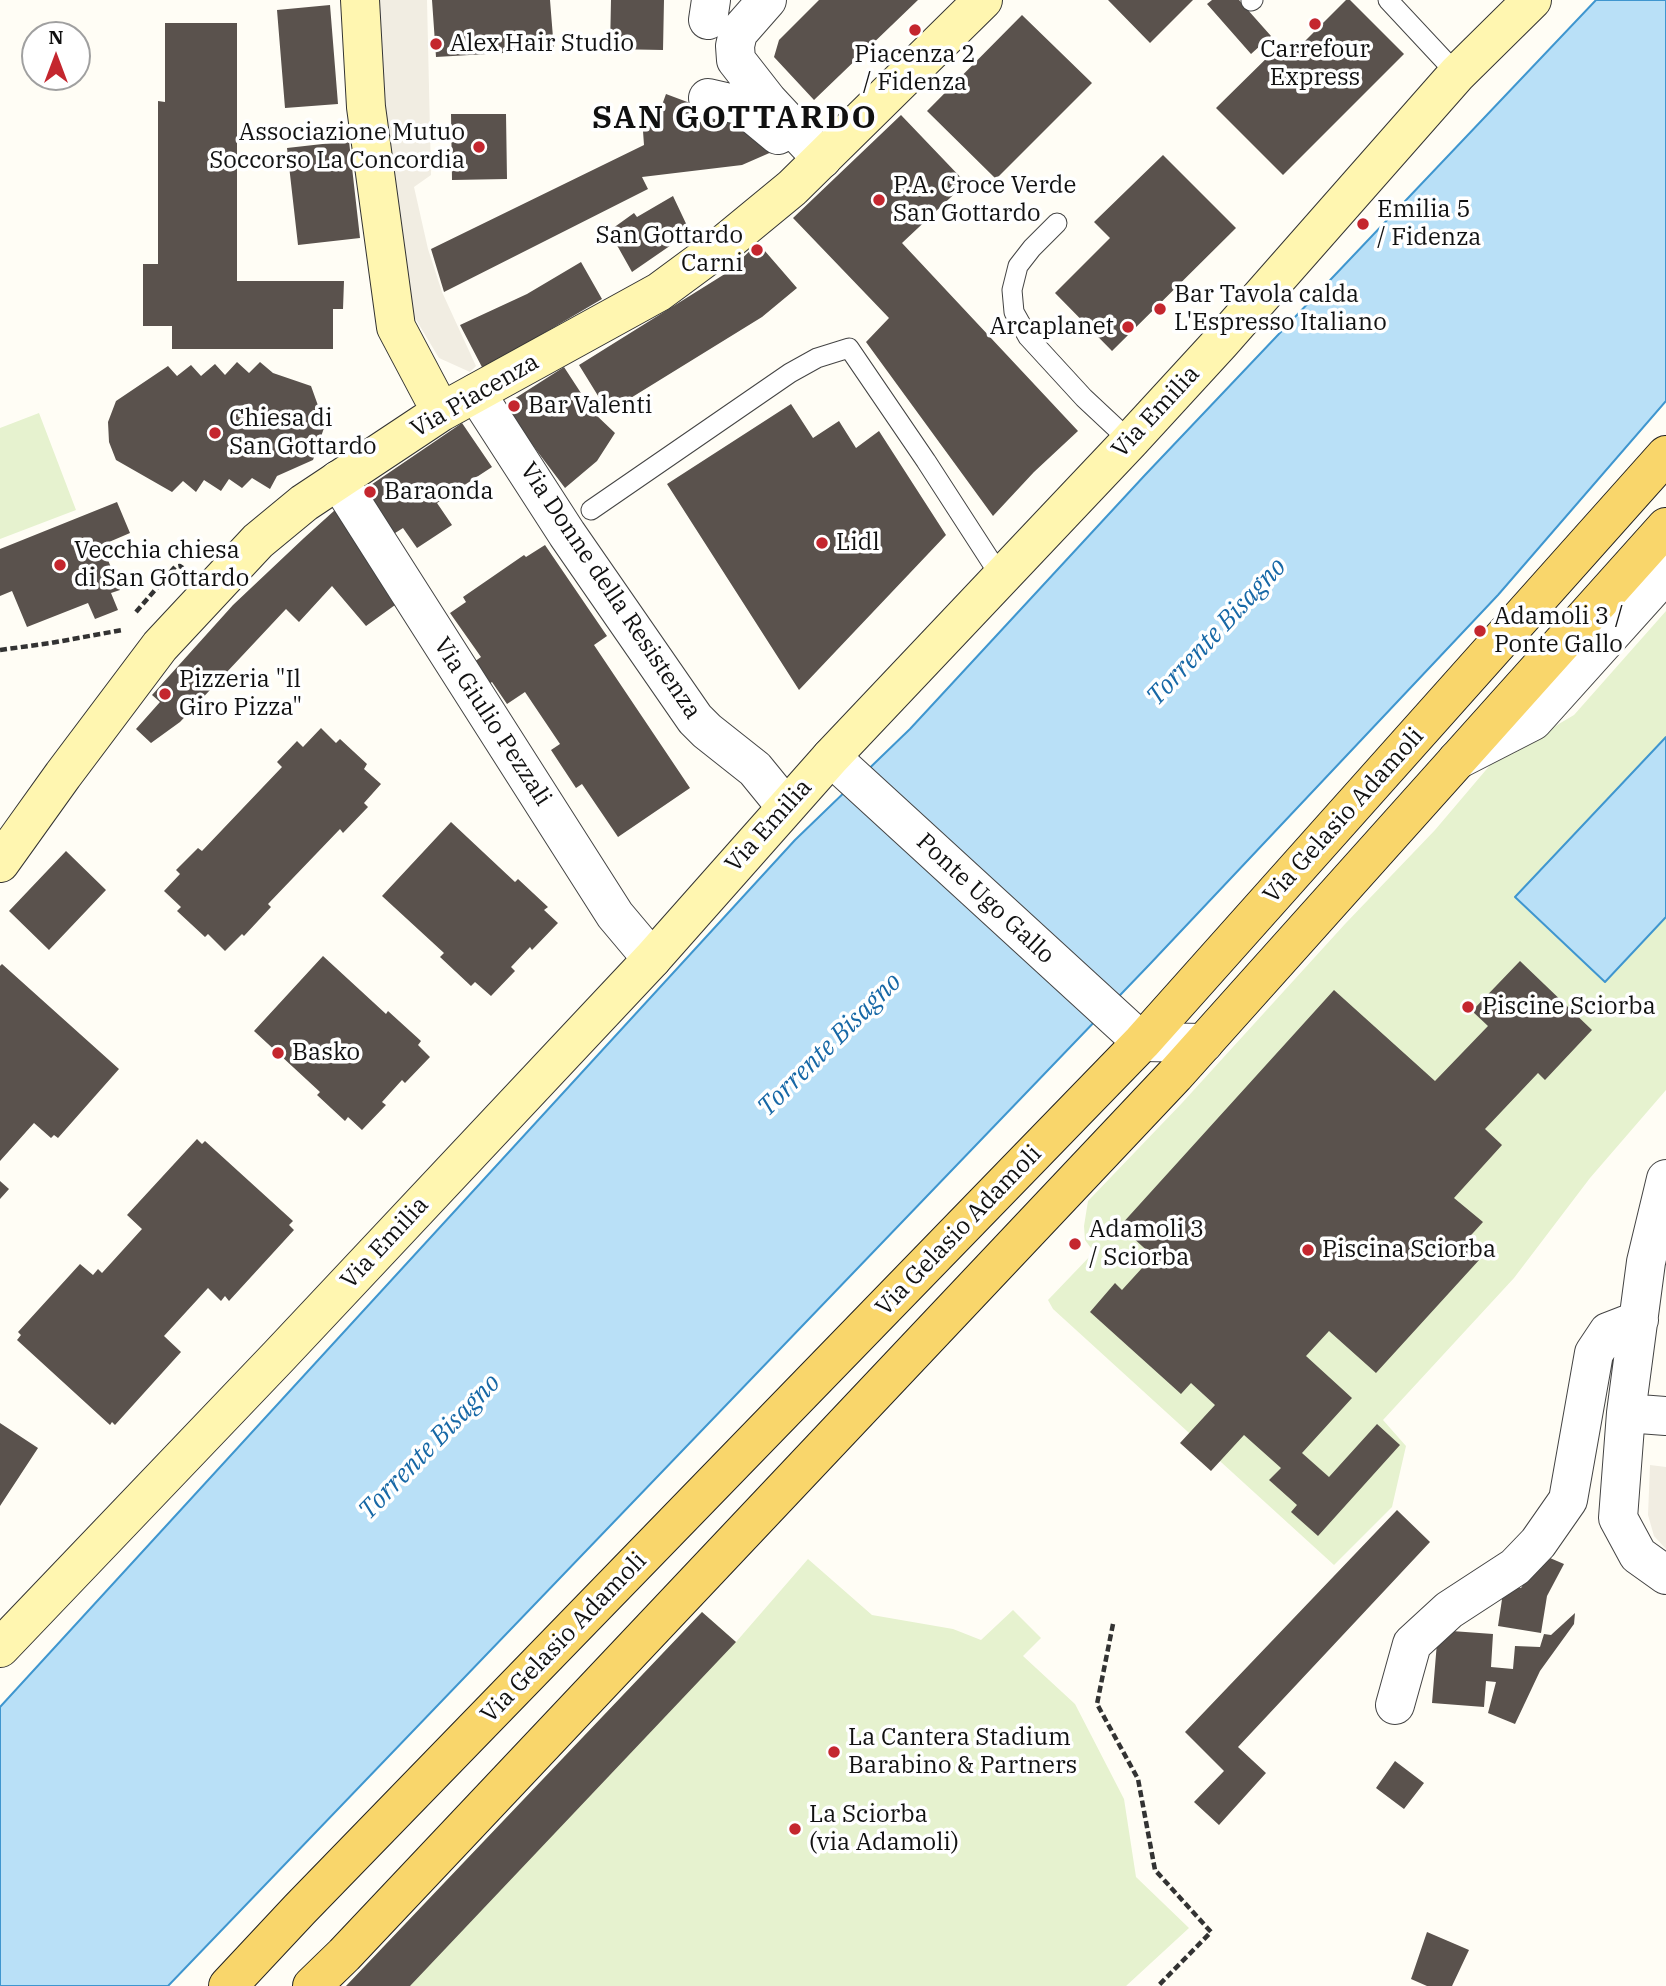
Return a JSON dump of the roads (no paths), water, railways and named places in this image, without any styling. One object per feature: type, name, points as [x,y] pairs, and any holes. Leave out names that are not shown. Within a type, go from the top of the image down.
[{"type":"main road","points":[[360,0],[366,107],[396,327],[441,412]]},
{"type":"main road","name":"Via Piacenza","points":[[5,846],[160,646],[258,541],[304,503],[441,412],[659,292],[724,244],[792,188],[983,0]]},
{"type":"main road","name":"Via Emilia","points":[[0,1647],[279,1356],[652,959],[786,807],[841,766],[1001,578],[1221,342],[1457,74],[1532,0]]},
{"type":"main road","name":"Via Gelasio Adamoli","points":[[228,1986],[1131,1032],[1666,455]]},
{"type":"main road","name":"Via Gelasio Adamoli","points":[[312,1986],[363,1936],[1204,1043],[1666,527]]},
{"type":"street","points":[[767,0],[738,33],[736,60],[816,165]]},
{"type":"street","points":[[708,98],[743,106],[816,165]]},
{"type":"street","name":"Via Donne della Resistenza","points":[[477,393],[567,534],[695,719],[755,769],[786,807]]},
{"type":"street","name":"Via Giulio Pezzali","points":[[338,481],[615,915],[652,959]]},
{"type":"street","points":[[1456,761],[1533,721],[1666,573]]},
{"type":"street","name":"Ponte Ugo Gallo","points":[[841,766],[1131,1032]]},
{"type":"street","points":[[1131,1032],[1204,1043]]},
{"type":"street","points":[[1666,1179],[1646,1262],[1626,1413],[1635,1475],[1618,1518],[1637,1555],[1666,1575]]},
{"type":"street","points":[[1395,1705],[1412,1644],[1449,1610],[1515,1567],[1538,1543],[1568,1500],[1594,1353],[1608,1332],[1639,1320]]},
{"type":"street","points":[[1626,1413],[1666,1416]]},
{"type":"lane","points":[[1388,0],[1457,74]]},
{"type":"lane","points":[[1057,223],[1031,248],[1018,267],[1012,290],[1014,312],[1028,337],[1084,398],[1130,441]]},
{"type":"lane","points":[[591,510],[790,373],[817,358],[849,348],[1001,578]]},
{"type":"water","name":"Torrente Bisagno","points":[[1596,0],[1666,0],[1666,401],[1498,595],[1149,965],[168,1986],[0,1986],[0,1707],[795,840],[910,729],[1145,475]]},
{"type":"water","points":[[1666,737],[1666,917],[1605,982],[1515,897]]},
{"type":"place","name":"Carrefour Express","points":[[1315,24]]},
{"type":"place","name":"Piacenza 2 / Fidenza","points":[[915,30]]},
{"type":"place","name":"Alex Hair Studio","points":[[436,44]]},
{"type":"place","name":"Associazione Mutuo Soccorso La Concordia","points":[[479,147]]},
{"type":"place","name":"P.A. Croce Verde San Gottardo","points":[[879,200]]},
{"type":"place","name":"Emilia 5 / Fidenza","points":[[1363,224]]},
{"type":"place","name":"San Gottardo Carni","points":[[757,250]]},
{"type":"place","name":"Bar Tavola calda L'Espresso Italiano","points":[[1160,309]]},
{"type":"place","name":"Arcaplanet","points":[[1128,327]]},
{"type":"place","name":"Bar Valenti","points":[[514,406]]},
{"type":"place","name":"Chiesa di San Gottardo","points":[[215,433]]},
{"type":"place","name":"Baraonda","points":[[370,492]]},
{"type":"place","name":"Lidl","points":[[822,543]]},
{"type":"place","name":"Vecchia chiesa di San Gottardo","points":[[60,565]]},
{"type":"place","name":"Adamoli 3 / Ponte Gallo","points":[[1480,631]]},
{"type":"place","name":"Pizzeria \"Il Giro Pizza\"","points":[[165,694]]},
{"type":"place","name":"Piscine Sciorba","points":[[1468,1007]]},
{"type":"place","name":"Basko","points":[[278,1053]]},
{"type":"place","name":"Adamoli 3 / Sciorba","points":[[1075,1244]]},
{"type":"place","name":"Piscina Sciorba","points":[[1308,1250]]},
{"type":"place","name":"La Cantera Stadium Barabino & Partners","points":[[834,1752]]},
{"type":"place","name":"La Sciorba (via Adamoli)","points":[[795,1829]]},
{"type":"district","name":"SAN GOTTARDO","points":[[735,119]]}]
